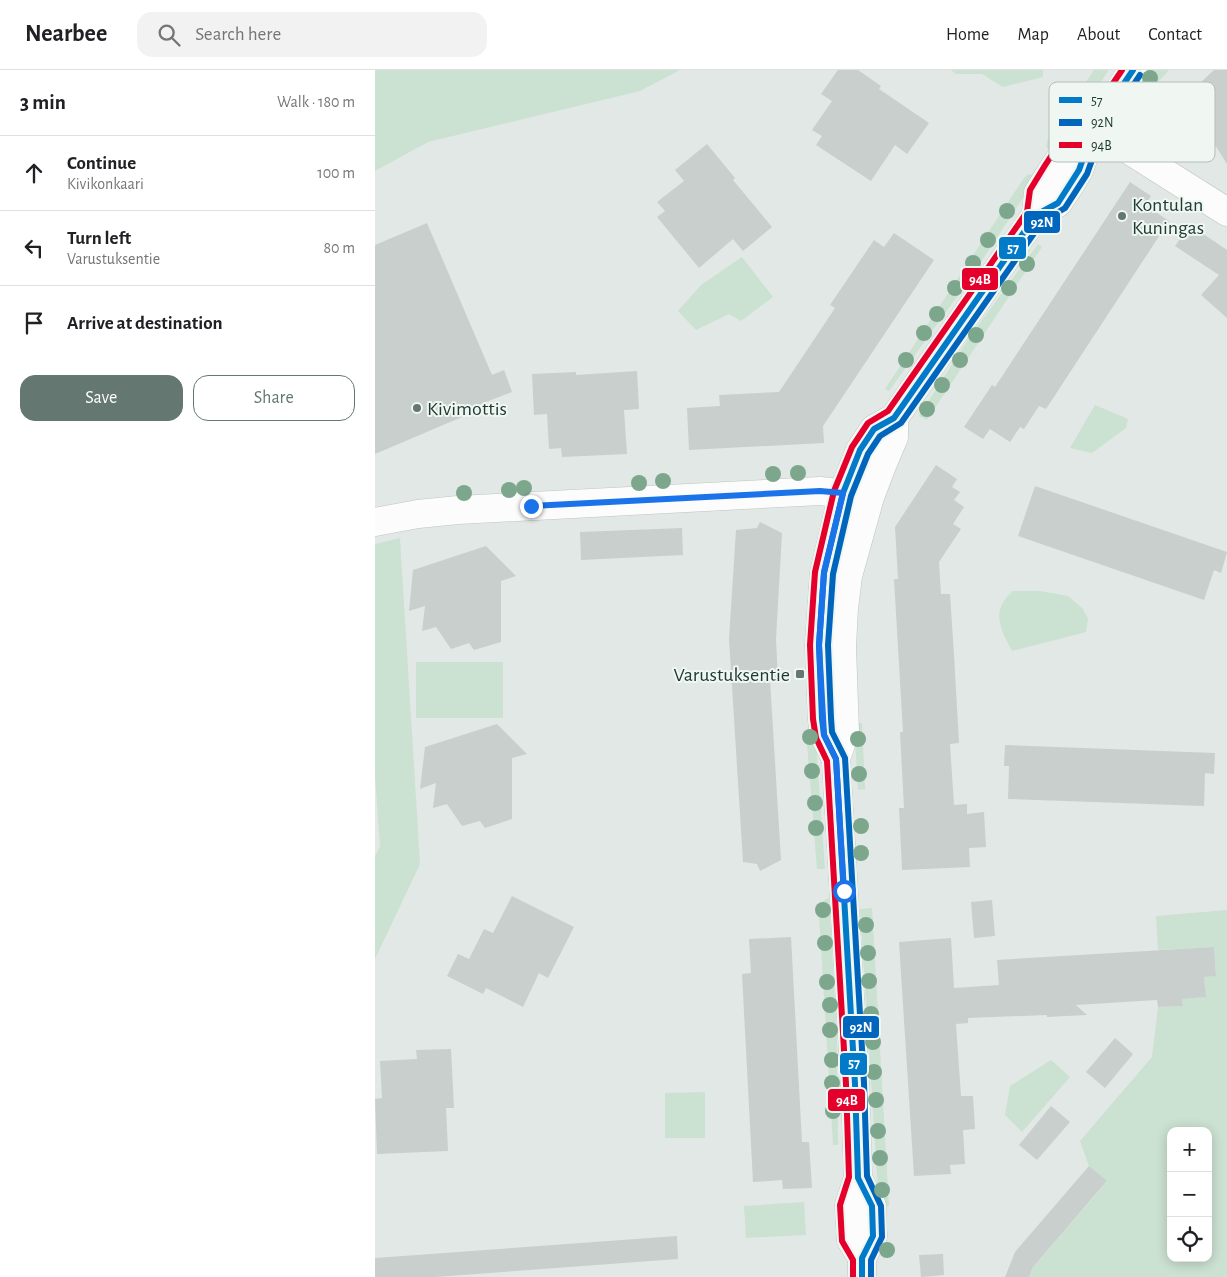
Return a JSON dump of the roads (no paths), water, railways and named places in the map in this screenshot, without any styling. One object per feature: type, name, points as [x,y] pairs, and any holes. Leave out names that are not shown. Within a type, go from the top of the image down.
[{"type":"street","points":[[1125,82],[1133,70]]},
{"type":"street","points":[[836,759],[824,735],[819,645],[824,572],[843,493],[860,450],[874,429],[894,418],[1036,215],[1058,203],[1079,170],[1082,162]]},
{"type":"street","points":[[1148,162],[1227,212]]},
{"type":"street","points":[[862,1268],[873,1236],[871,1206],[859,1178],[836,759],[845,732],[841,647],[843,608],[852,559],[870,497],[894,437],[894,418]]},
{"type":"street","points":[[375,522],[419,514],[459,510],[820,491],[870,497]]},
{"type":"place","name":"Kontulan Kuningas","points":[[1122,216]]},
{"type":"place","name":"Kivimottis","points":[[417,408]]},
{"type":"place","name":"Varustuksentie","points":[[800,674]]}]
